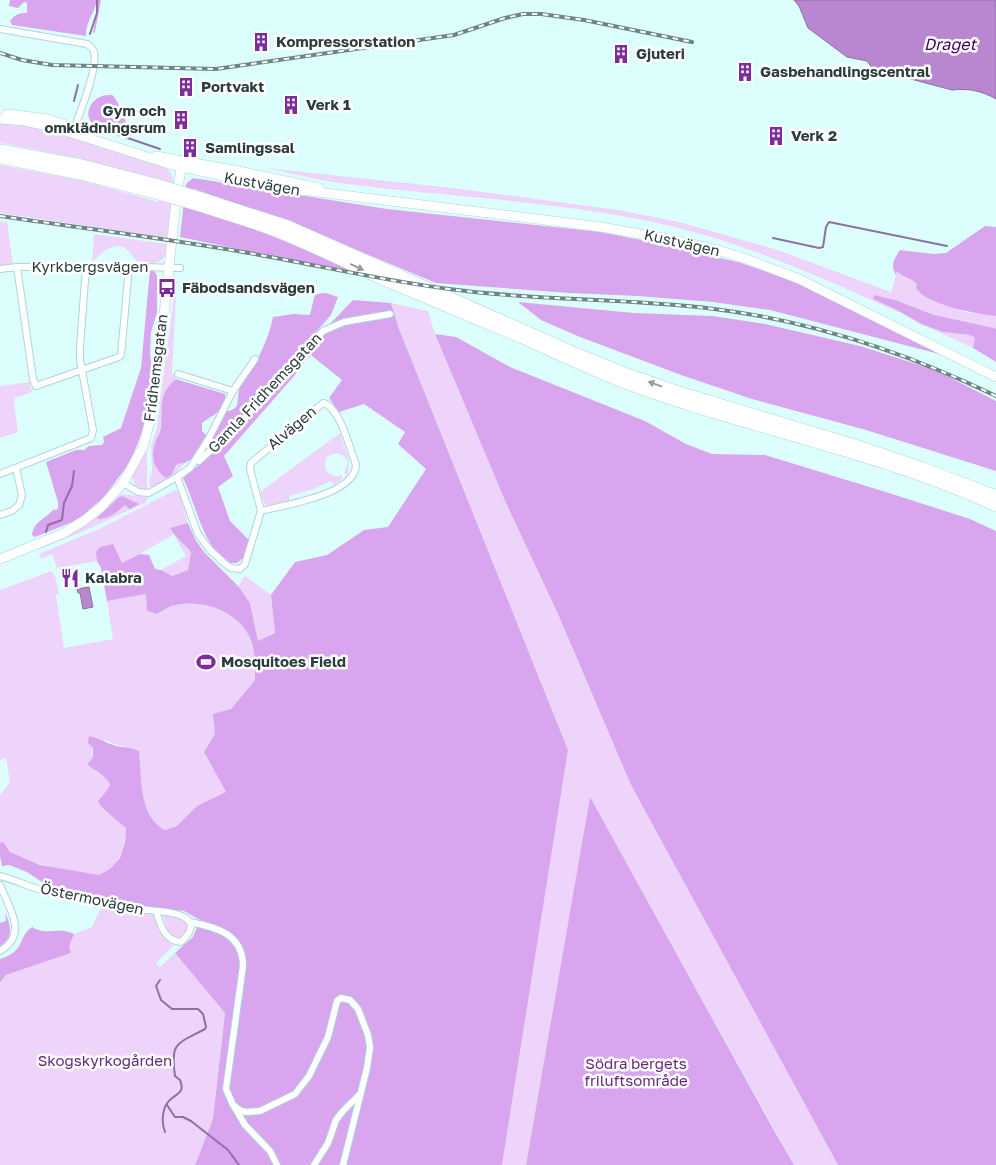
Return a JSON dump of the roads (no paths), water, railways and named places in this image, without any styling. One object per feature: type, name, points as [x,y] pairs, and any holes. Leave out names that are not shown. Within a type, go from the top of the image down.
[{"type":"highway","points":[[0,150],[82,166],[158,190],[288,226],[627,374],[676,392],[856,445],[996,496]]},
{"type":"highway","points":[[0,158],[158,190]]},
{"type":"highway","points":[[198,201],[316,248],[385,280],[433,299],[624,383],[670,399],[926,477],[996,506]]},
{"type":"main road","points":[[0,113],[35,116],[74,130]]},
{"type":"main road","points":[[0,118],[74,130]]},
{"type":"main road","name":"Kustvägen","points":[[74,130],[182,164],[344,194],[601,227],[718,250],[799,279],[996,376]]},
{"type":"main road","name":"Fridhemsgatan","points":[[0,559],[58,536],[101,507],[124,483],[143,447],[150,425],[154,401],[182,164]]},
{"type":"street","points":[[0,29],[87,44],[92,47],[94,56],[90,80],[86,98],[74,130]]},
{"type":"street","points":[[17,266],[36,386],[121,355],[129,266]]},
{"type":"street","name":"Kyrkbergsvägen","points":[[0,269],[17,266],[180,268]]},
{"type":"street","points":[[0,474],[91,438],[93,430],[82,370],[80,347],[86,266]]},
{"type":"street","name":"Gamla Fridhemsgatan","points":[[199,461],[244,419],[323,331],[344,322],[390,314]]},
{"type":"street","points":[[124,483],[138,492],[146,494],[177,477],[192,464],[233,391],[255,359]]},
{"type":"street","points":[[178,374],[233,391]]},
{"type":"street","name":"Alvägen","points":[[322,403],[329,405],[337,415],[356,465],[356,472],[327,493],[261,511],[250,470],[251,464],[322,403]]},
{"type":"street","points":[[0,515],[20,505],[22,495],[16,468]]},
{"type":"street","points":[[177,477],[198,534],[210,550],[231,568],[240,569],[245,564],[261,511]]},
{"type":"street","name":"Östermovägen","points":[[0,876],[14,879],[46,892],[114,906],[179,915],[190,922],[188,936],[181,942],[171,939],[163,929],[156,912]]},
{"type":"street","points":[[0,885],[14,917],[16,932],[9,945],[0,951]]},
{"type":"street","points":[[190,922],[216,929],[228,935],[234,940],[243,955],[226,1088],[233,1105],[245,1125],[270,1150],[278,1165]]},
{"type":"street","points":[[233,1105],[241,1111],[252,1112],[269,1107],[294,1094],[309,1076],[328,1037],[335,1004],[339,998],[343,997],[350,1000],[358,1009],[368,1035],[370,1055],[343,1165]]},
{"type":"street","points":[[314,1165],[328,1143],[336,1120],[360,1094]]},
{"type":"water","name":"Draget","points":[[794,0],[996,0],[996,99],[975,91],[964,89],[952,90],[873,69],[867,61],[847,57],[808,28],[799,6]]},
{"type":"water","points":[[89,587],[93,607],[83,609],[80,593],[78,593],[77,589]]},
{"type":"waterway","points":[[90,34],[97,13],[97,0]]},
{"type":"waterway","points":[[74,101],[78,85]]},
{"type":"waterway","points":[[95,122],[113,133],[160,149]]},
{"type":"waterway","points":[[773,238],[819,248],[823,247],[826,227],[829,222],[947,246]]},
{"type":"waterway","points":[[46,532],[48,525],[62,520],[64,503],[72,486],[74,471]]},
{"type":"waterway","points":[[160,980],[156,986],[161,1000],[172,1009],[198,1009],[203,1014],[206,1027],[182,1041],[175,1050],[175,1076],[180,1080],[182,1087],[180,1092],[168,1102],[164,1110],[163,1124],[165,1132]]},
{"type":"waterway","points":[[167,1105],[175,1117],[183,1117],[191,1121],[228,1150],[239,1165]]},
{"type":"railway","points":[[0,53],[22,60],[52,65],[216,69],[454,35],[523,14],[541,14],[584,20],[692,42]]},
{"type":"railway","points":[[0,216],[213,247],[449,289],[515,296],[681,305],[751,314],[823,330],[859,341],[928,366],[996,396]]},
{"type":"place","name":"Kompressorstation","points":[[261,42]]},
{"type":"place","name":"Gjuteri","points":[[621,54]]},
{"type":"place","name":"Gasbehandlingscentral","points":[[745,72]]},
{"type":"place","name":"Portvakt","points":[[186,87]]},
{"type":"place","name":"Verk 1","points":[[291,105]]},
{"type":"place","name":"Gym och omklädningsrum","points":[[181,120]]},
{"type":"place","name":"Verk 2","points":[[776,136]]},
{"type":"place","name":"Samlingssal","points":[[190,148]]},
{"type":"place","name":"Fäbodsandsvägen","points":[[167,288]]},
{"type":"place","name":"Kalabra","points":[[70,578]]},
{"type":"place","name":"Mosquitoes Field","points":[[206,662]]},
{"type":"park label","name":"Skogskyrkogården","points":[[105,1061]]},
{"type":"park label","name":"Södra bergets friluftsområde","points":[[636,1072]]}]
